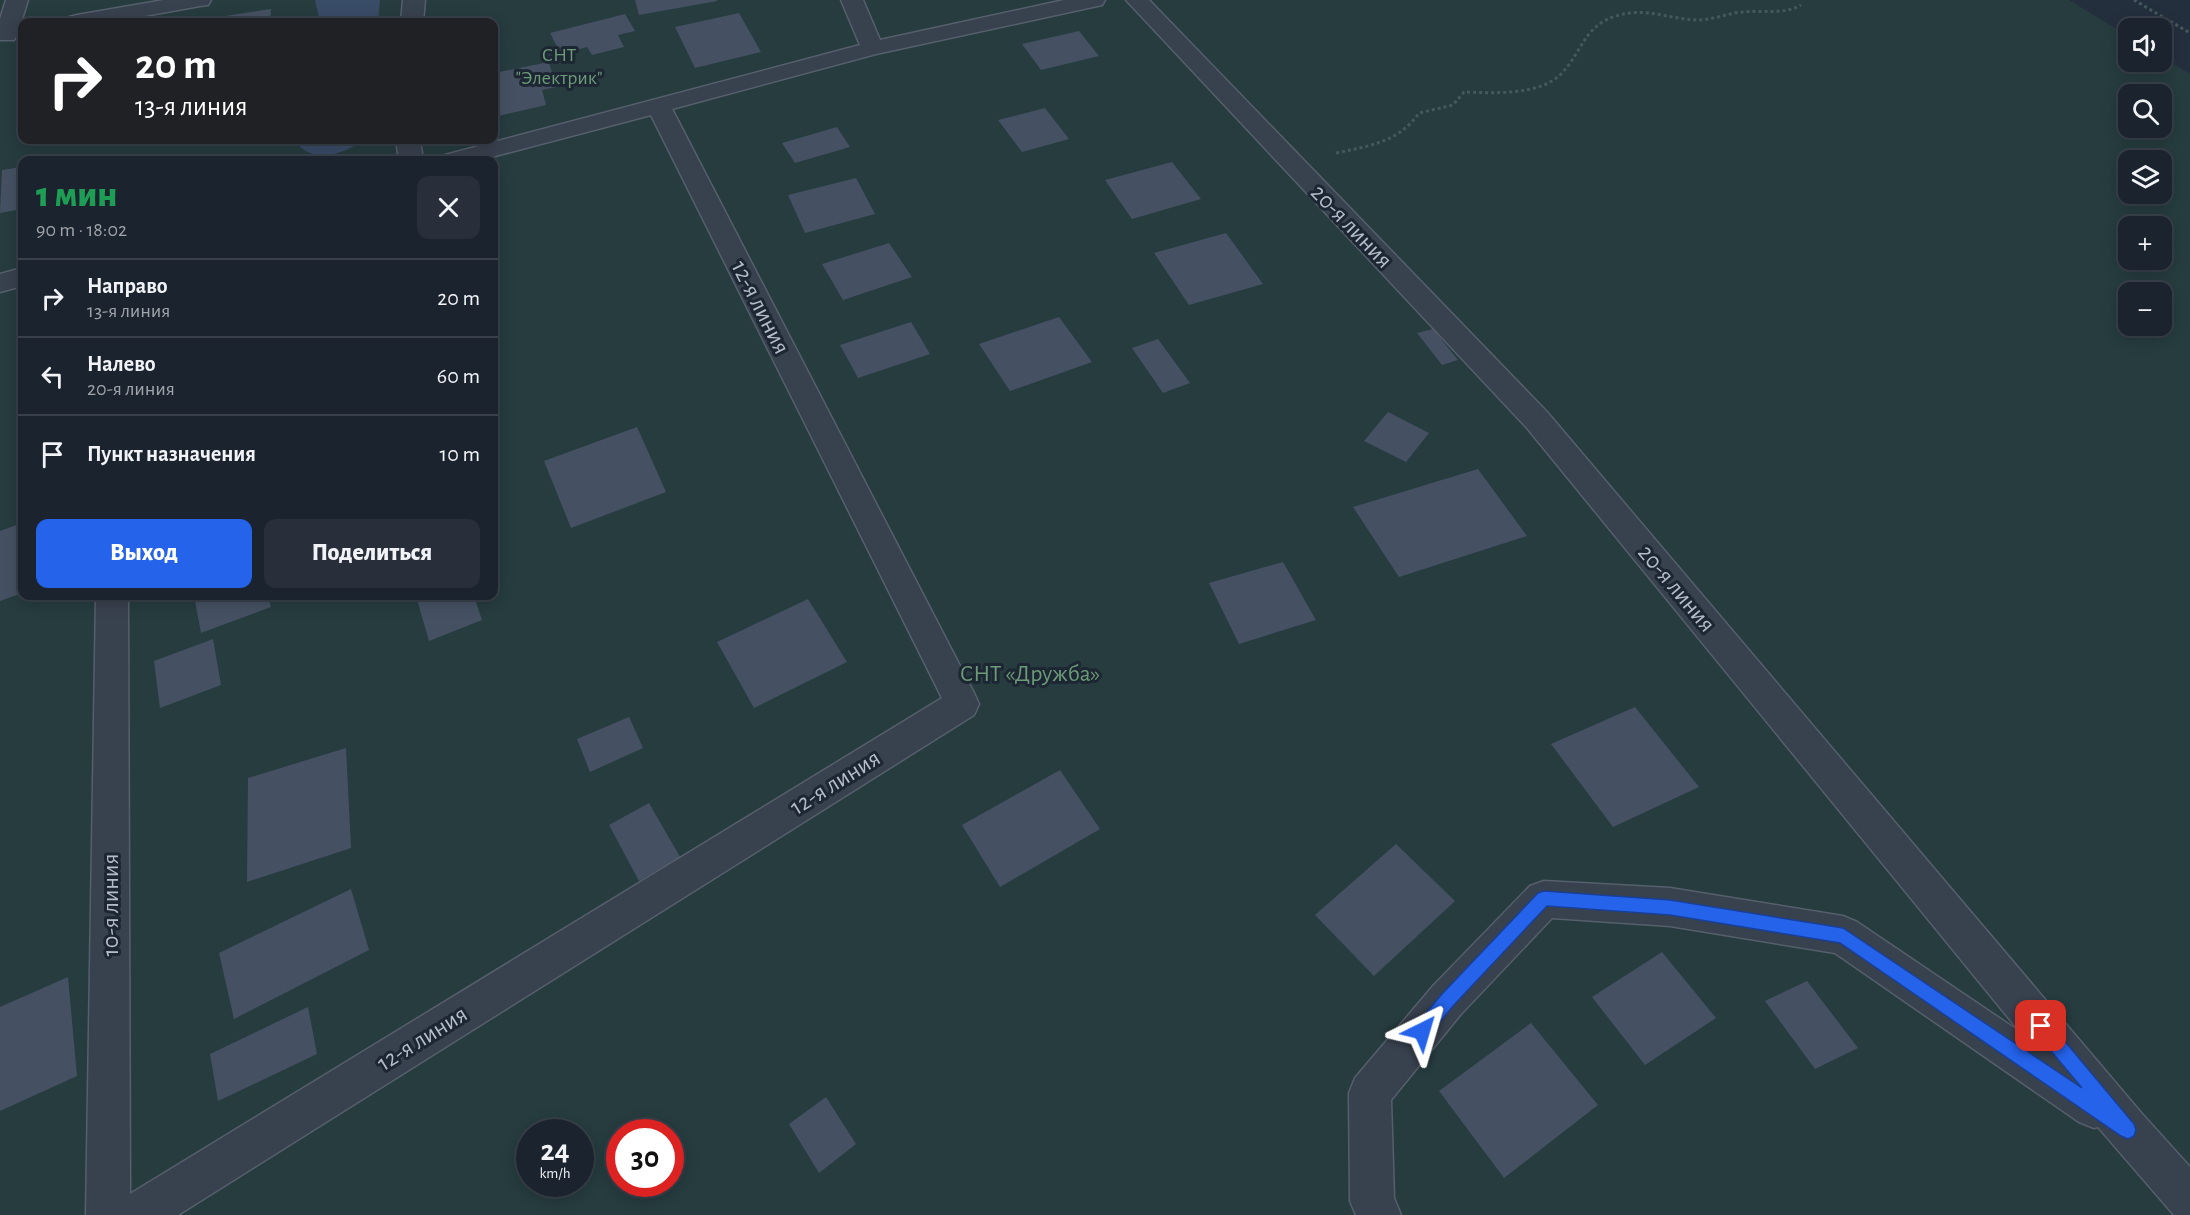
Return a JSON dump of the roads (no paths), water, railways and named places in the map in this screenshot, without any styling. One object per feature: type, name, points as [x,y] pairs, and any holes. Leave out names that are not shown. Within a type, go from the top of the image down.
[{"type":"street","points":[[10,35],[17,0]]},
{"type":"street","points":[[99,18],[200,0]]},
{"type":"street","points":[[412,18],[414,0]]},
{"type":"street","points":[[852,0],[873,48]]},
{"type":"street","points":[[469,156],[873,48],[1094,0]]},
{"type":"street","name":"20-я линия","points":[[1137,0],[1537,420],[2128,1130],[2190,1200]]},
{"type":"street","name":"12-я линия","points":[[137,1215],[962,704],[658,105]]},
{"type":"street","points":[[0,283],[18,278]]},
{"type":"street","name":"10-я линия","points":[[108,1215],[111,600]]},
{"type":"street","points":[[1379,1215],[1372,1201],[1370,1093],[1448,1000],[1544,899],[1670,907],[1843,935],[2128,1130]]},
{"type":"water","points":[[315,0],[380,0],[378,18],[319,18]]},
{"type":"water","points":[[298,144],[357,144],[328,155],[309,153]]},
{"type":"park label","name":"СНТ \"Электрик\"","points":[[559,66]]},
{"type":"park label","name":"СНТ «Дружба»","points":[[1030,673]]}]
